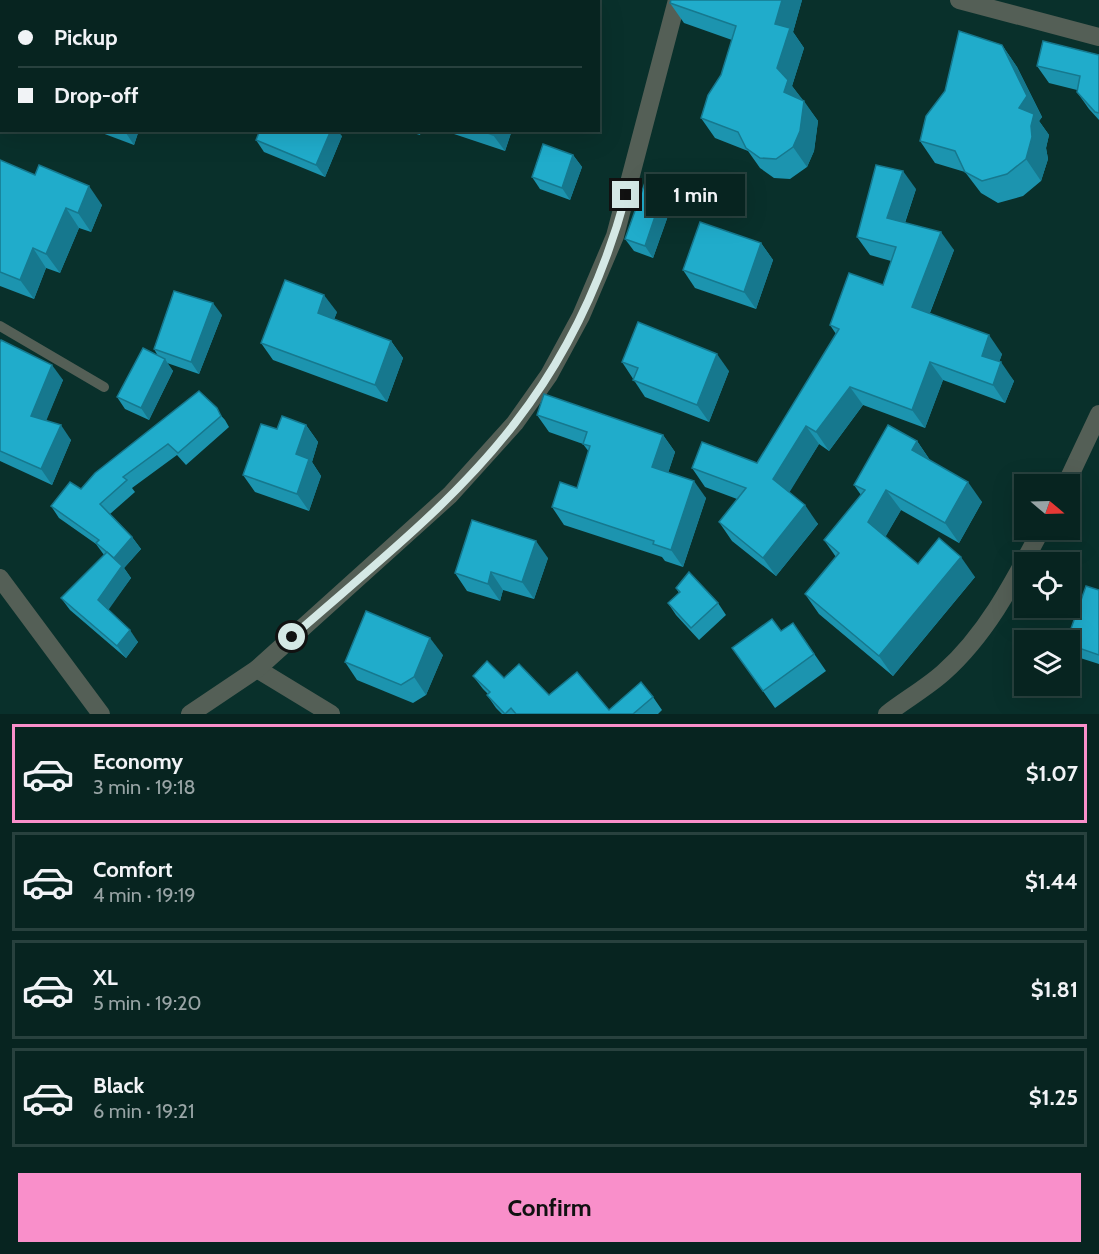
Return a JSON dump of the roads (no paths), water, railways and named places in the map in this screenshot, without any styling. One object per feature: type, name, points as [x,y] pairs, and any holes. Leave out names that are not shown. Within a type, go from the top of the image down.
[{"type":"street","points":[[190,714],[257,669],[450,495],[515,423],[549,375],[581,316],[615,236],[677,0]]},
{"type":"street","points":[[959,0],[1099,37]]},
{"type":"street","points":[[1071,474],[1099,414]]},
{"type":"street","points":[[887,714],[943,673],[977,634],[999,608],[1036,540]]},
{"type":"street","points":[[0,578],[101,714]]},
{"type":"street","points":[[257,669],[331,714]]},
{"type":"lane","points":[[0,326],[104,387]]}]
